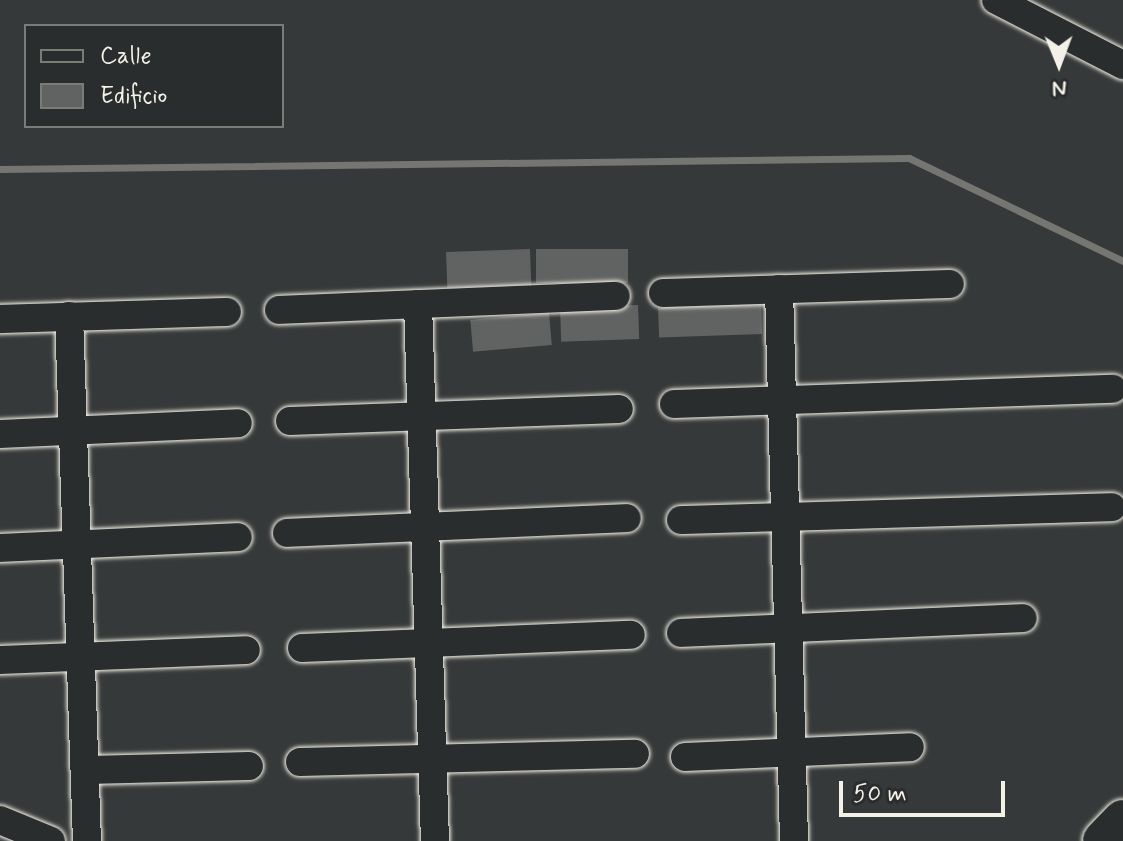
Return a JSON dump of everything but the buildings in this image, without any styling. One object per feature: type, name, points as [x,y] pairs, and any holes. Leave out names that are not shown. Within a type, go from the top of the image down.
[{"type":"highway","points":[[1104,841],[1123,821]]},
{"type":"street","points":[[996,0],[1123,65]]},
{"type":"street","points":[[663,293],[950,284]]},
{"type":"street","points":[[779,289],[794,841]]},
{"type":"street","points":[[279,310],[616,296]]},
{"type":"street","points":[[418,304],[435,841]]},
{"type":"street","points":[[0,319],[227,312]]},
{"type":"street","points":[[69,316],[71,430],[88,770],[87,841]]},
{"type":"street","points":[[674,404],[1113,389]]},
{"type":"street","points":[[290,421],[619,409]]},
{"type":"street","points":[[0,434],[238,423]]},
{"type":"street","points":[[681,520],[1112,507]]},
{"type":"street","points":[[287,533],[627,518]]},
{"type":"street","points":[[0,548],[238,537]]},
{"type":"street","points":[[681,633],[1023,618]]},
{"type":"street","points":[[302,648],[631,635]]},
{"type":"street","points":[[0,660],[246,650]]},
{"type":"street","points":[[685,757],[910,747]]},
{"type":"street","points":[[300,762],[635,754]]},
{"type":"street","points":[[88,770],[249,766]]},
{"type":"street","points":[[0,820],[51,841]]},
{"type":"waterway","points":[[0,169],[909,158],[1123,261]]}]
